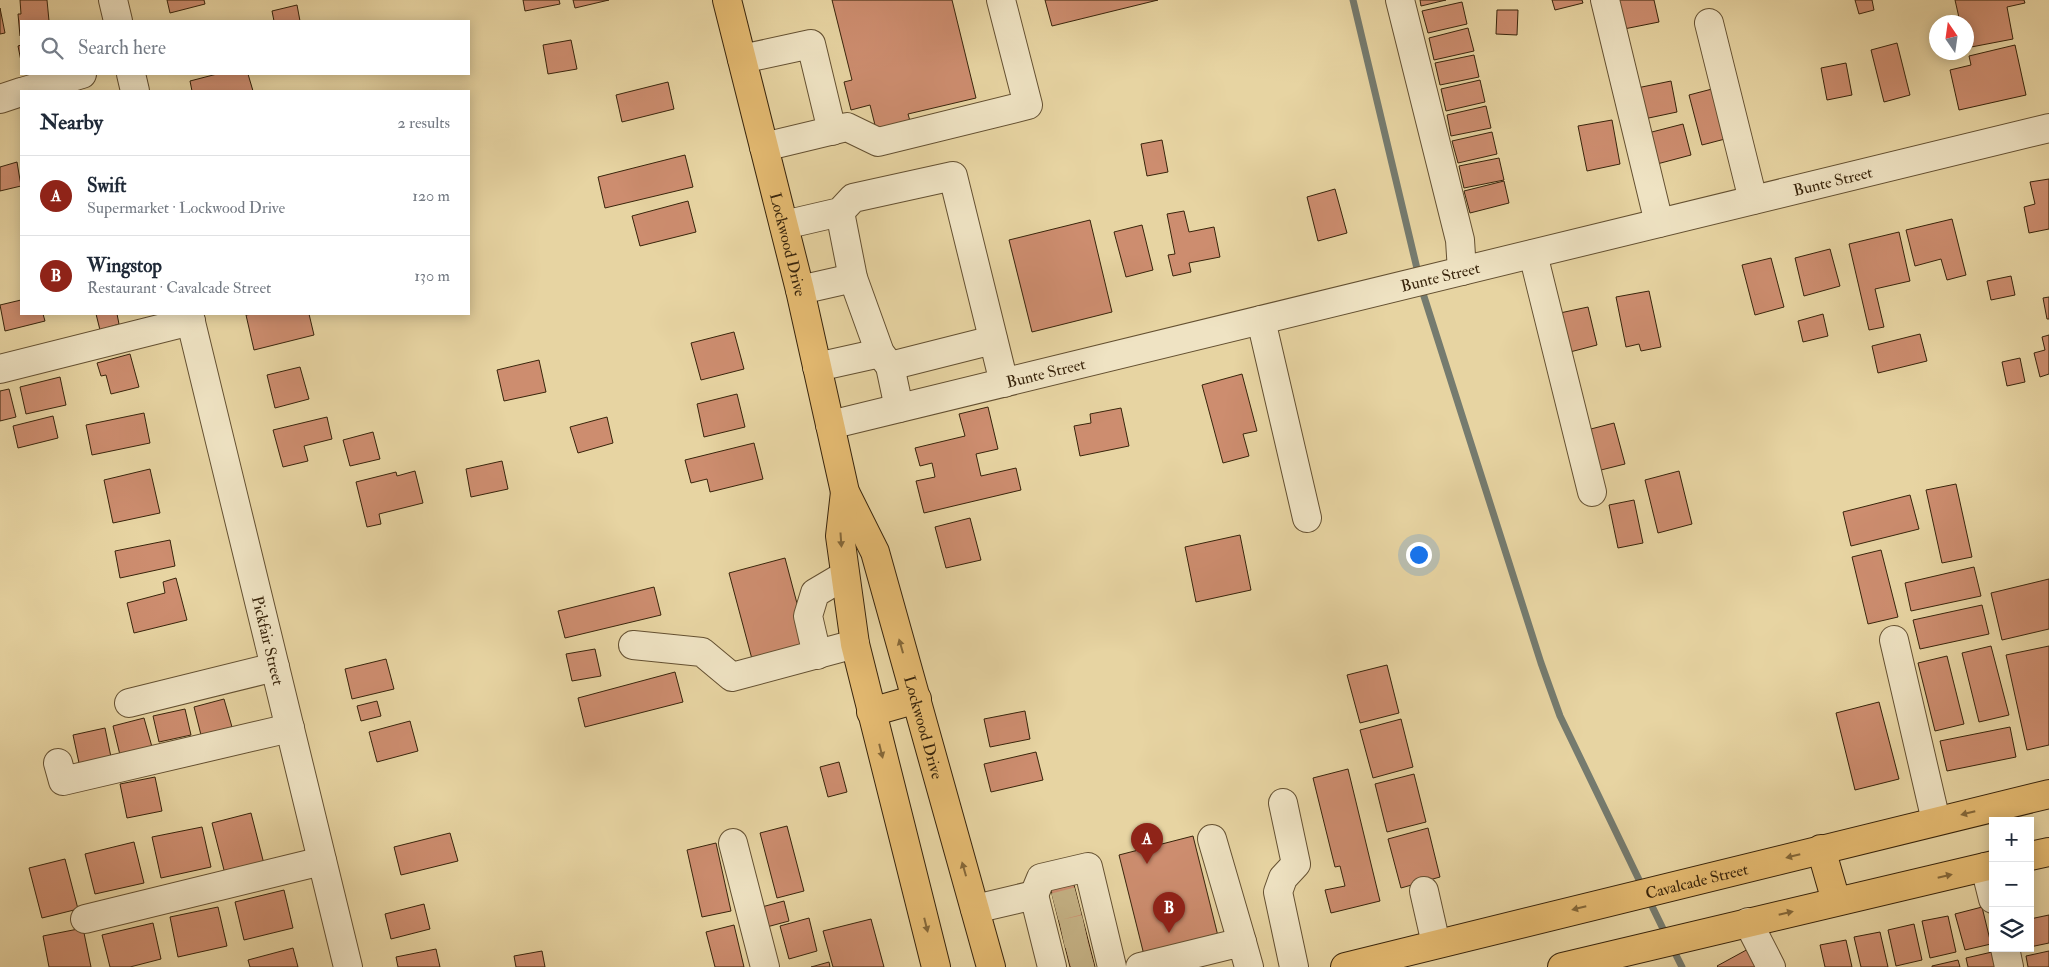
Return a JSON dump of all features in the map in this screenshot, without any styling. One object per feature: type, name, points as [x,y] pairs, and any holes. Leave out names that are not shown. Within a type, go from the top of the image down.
[{"type":"main road","name":"Lockwood Drive","points":[[727,0],[800,290],[845,492],[875,552],[991,967]]},
{"type":"main road","name":"Lockwood Drive","points":[[845,492],[840,536],[855,644],[936,967]]},
{"type":"main road","points":[[871,712],[917,699]]},
{"type":"main road","name":"Cavalcade Street","points":[[1345,967],[1428,953],[1668,886],[2049,794]]},
{"type":"main road","points":[[1821,849],[1836,901]]},
{"type":"main road","points":[[2034,855],[2049,852]]},
{"type":"main road","points":[[1562,967],[1989,866]]},
{"type":"street","points":[[113,0],[118,20]]},
{"type":"street","points":[[764,147],[847,127],[878,142],[1028,105],[1001,0]]},
{"type":"street","points":[[1400,0],[1460,240],[1451,274]]},
{"type":"street","points":[[1605,0],[1660,223]]},
{"type":"street","points":[[1709,23],[1753,200]]},
{"type":"street","points":[[742,59],[811,44],[832,131]]},
{"type":"street","points":[[28,90],[79,75]]},
{"type":"street","points":[[131,75],[135,90]]},
{"type":"street","points":[[0,99],[20,92]]},
{"type":"street","name":"Bunte Street","points":[[830,425],[2049,128]]},
{"type":"street","points":[[784,225],[840,212],[852,198],[953,176],[1004,383]]},
{"type":"street","points":[[840,212],[853,278],[885,359],[899,408]]},
{"type":"street","points":[[1534,254],[1592,492]]},
{"type":"street","points":[[800,290],[853,278]]},
{"type":"street","points":[[0,369],[190,317]]},
{"type":"street","name":"Pickfair Street","points":[[190,317],[348,967]]},
{"type":"street","points":[[1261,320],[1307,518]]},
{"type":"street","points":[[817,368],[885,359],[993,340]]},
{"type":"street","points":[[817,655],[808,616],[815,593],[837,580],[845,578]]},
{"type":"street","points":[[1894,640],[1936,821]]},
{"type":"street","points":[[633,645],[702,652],[732,677],[855,644]]},
{"type":"street","points":[[129,703],[275,667]]},
{"type":"street","points":[[58,763],[63,781],[290,728]]},
{"type":"street","points":[[1283,804],[1296,864],[1283,878],[1278,892],[1294,967]]},
{"type":"street","points":[[1140,967],[1245,955],[1212,839]]},
{"type":"street","points":[[733,843],[765,967]]},
{"type":"street","points":[[85,919],[322,861]]},
{"type":"street","points":[[1424,891],[1428,953]]},
{"type":"street","points":[[975,909],[1060,903]]},
{"type":"street","points":[[1060,903],[1078,949]]},
{"type":"street","points":[[1060,903],[1078,949]]},
{"type":"street","points":[[1748,922],[1771,967]]},
{"type":"street","points":[[2005,952],[2009,967]]},
{"type":"building","points":[[20,0],[47,0],[49,20],[20,20],[20,36],[18,14],[21,14]]},
{"type":"building","points":[[167,0],[204,0],[205,4],[170,13]]},
{"type":"building","points":[[523,0],[559,0],[560,4],[525,11]]},
{"type":"building","points":[[573,0],[609,0],[575,8]]},
{"type":"building","points":[[832,0],[952,0],[976,98],[908,114],[910,121],[876,129],[870,105],[851,110],[844,82],[852,80]]},
{"type":"building","points":[[1045,0],[1158,0],[1052,26]]},
{"type":"building","points":[[1420,0],[1446,0],[1421,6]]},
{"type":"building","points":[[1552,0],[1582,0],[1583,3],[1555,10]]},
{"type":"building","points":[[1619,0],[1654,0],[1659,22],[1624,29]]},
{"type":"building","points":[[1855,0],[1872,0],[1874,10],[1859,14]]},
{"type":"building","points":[[1955,0],[2024,0],[2025,3],[2007,7],[2013,39],[1974,46],[1974,15],[1958,15]]},
{"type":"building","points":[[1462,2],[1467,24],[1428,33],[1422,11]]},
{"type":"building","points":[[297,5],[300,20],[274,20],[272,11]]},
{"type":"building","points":[[0,8],[5,33],[0,34]]},
{"type":"building","points":[[1497,10],[1518,10],[1517,35],[1496,34]]},
{"type":"building","points":[[1468,28],[1474,51],[1434,60],[1429,38]]},
{"type":"building","points":[[571,40],[577,69],[548,74],[543,45]]},
{"type":"building","points":[[1897,43],[1910,95],[1884,102],[1871,50]]},
{"type":"building","points":[[2015,45],[2026,95],[1959,110],[1950,70],[1971,65],[1970,60],[1974,60],[1974,55]]},
{"type":"building","points":[[1474,55],[1479,77],[1440,85],[1435,63]]},
{"type":"building","points":[[1846,63],[1852,95],[1827,100],[1821,68]]},
{"type":"building","points":[[213,75],[248,75],[253,90],[192,90],[190,81]]},
{"type":"building","points":[[1480,80],[1485,102],[1446,111],[1441,89]]},
{"type":"building","points":[[1671,81],[1677,112],[1644,119],[1637,88]]},
{"type":"building","points":[[668,82],[674,109],[622,122],[616,95]]},
{"type":"building","points":[[1712,89],[1725,139],[1702,145],[1689,95]]},
{"type":"building","points":[[1486,106],[1491,128],[1451,136],[1447,115]]},
{"type":"building","points":[[1612,120],[1620,164],[1587,171],[1578,126]]},
{"type":"building","points":[[1683,124],[1691,155],[1657,164],[1648,133]]},
{"type":"building","points":[[1492,132],[1497,154],[1458,163],[1452,141]]},
{"type":"building","points":[[1162,140],[1168,172],[1147,176],[1141,144]]},
{"type":"building","points":[[685,155],[693,187],[605,208],[598,177]]},
{"type":"building","points":[[1499,158],[1504,180],[1464,188],[1459,166]]},
{"type":"building","points":[[17,162],[20,186],[0,191],[0,167]]},
{"type":"building","points":[[2049,179],[2049,229],[2029,233],[2024,207],[2035,204],[2030,182]]},
{"type":"building","points":[[1504,181],[1509,203],[1470,213],[1464,191]]},
{"type":"building","points":[[1335,189],[1347,233],[1318,241],[1307,197]]},
{"type":"building","points":[[688,201],[696,232],[640,246],[632,216]]},
{"type":"building","points":[[1184,211],[1189,232],[1214,227],[1220,257],[1189,263],[1191,272],[1173,276],[1168,255],[1175,254],[1167,214]]},
{"type":"building","points":[[1952,219],[1966,275],[1947,280],[1941,259],[1915,266],[1906,230]]},
{"type":"building","points":[[1090,220],[1112,312],[1032,332],[1009,240]]},
{"type":"building","points":[[1142,225],[1153,270],[1126,277],[1114,232]]},
{"type":"building","points":[[1899,232],[1910,281],[1875,289],[1884,327],[1869,330],[1849,244]]},
{"type":"building","points":[[1830,249],[1840,286],[1804,296],[1795,258]]},
{"type":"building","points":[[1771,258],[1784,307],[1755,315],[1742,265]]},
{"type":"building","points":[[2011,276],[2015,295],[1991,300],[1987,281]]},
{"type":"building","points":[[1649,291],[1661,347],[1641,351],[1639,344],[1626,347],[1616,297]]},
{"type":"building","points":[[2049,297],[2049,319],[2047,319],[2043,298]]},
{"type":"building","points":[[20,300],[20,315],[43,315],[45,321],[5,331],[0,305]]},
{"type":"building","points":[[1588,307],[1597,345],[1570,352],[1560,313]]},
{"type":"building","points":[[1823,314],[1828,336],[1803,342],[1798,321]]},
{"type":"building","points":[[96,315],[117,315],[119,324],[100,330]]},
{"type":"building","points":[[246,315],[309,315],[314,335],[254,350]]},
{"type":"building","points":[[734,332],[744,369],[701,380],[691,343]]},
{"type":"building","points":[[1920,334],[1927,361],[1878,373],[1872,346]]},
{"type":"building","points":[[2049,335],[2049,374],[2040,377],[2034,353],[2045,350],[2042,337]]},
{"type":"building","points":[[130,354],[139,387],[111,394],[106,375],[101,376],[97,363]]},
{"type":"building","points":[[2020,358],[2025,382],[2007,386],[2002,362]]},
{"type":"building","points":[[539,360],[546,392],[504,401],[497,370]]},
{"type":"building","points":[[300,367],[309,399],[275,408],[267,375]]},
{"type":"building","points":[[1242,374],[1257,431],[1243,434],[1249,456],[1223,463],[1202,385]]},
{"type":"building","points":[[60,377],[66,405],[26,414],[20,387]]},
{"type":"building","points":[[9,389],[16,417],[0,421],[0,391]]},
{"type":"building","points":[[737,394],[745,427],[704,437],[697,404]]},
{"type":"building","points":[[988,407],[998,449],[976,454],[981,476],[1016,468],[1021,490],[924,513],[916,481],[935,477],[932,463],[920,466],[915,448],[965,436],[959,414]]},
{"type":"building","points":[[1121,408],[1129,446],[1080,456],[1074,426],[1091,423],[1090,414]]},
{"type":"building","points":[[144,413],[150,443],[92,455],[86,425]]},
{"type":"building","points":[[53,416],[58,438],[18,448],[13,426]]},
{"type":"building","points":[[327,417],[332,439],[304,446],[308,461],[283,467],[273,430]]},
{"type":"building","points":[[607,417],[613,443],[578,453],[570,427]]},
{"type":"building","points":[[1614,423],[1625,464],[1597,471],[1587,430]]},
{"type":"building","points":[[373,432],[380,459],[350,466],[343,440]]},
{"type":"building","points":[[754,443],[763,479],[710,492],[707,479],[691,483],[685,460]]},
{"type":"building","points":[[502,461],[508,489],[471,497],[466,469]]},
{"type":"building","points":[[150,469],[160,513],[113,523],[104,480]]},
{"type":"building","points":[[415,471],[423,503],[379,514],[381,524],[367,527],[356,482],[396,472],[397,476]]},
{"type":"building","points":[[1679,471],[1692,524],[1658,533],[1645,480]]},
{"type":"building","points":[[1956,484],[1972,557],[1942,563],[1926,490]]},
{"type":"building","points":[[1910,495],[1919,529],[1851,546],[1843,512]]},
{"type":"building","points":[[1634,500],[1643,543],[1618,548],[1609,505]]},
{"type":"building","points":[[970,518],[981,560],[946,568],[935,527]]},
{"type":"building","points":[[1240,535],[1251,590],[1196,602],[1185,547]]},
{"type":"building","points":[[170,540],[175,566],[120,578],[115,551]]},
{"type":"building","points":[[1881,550],[1898,617],[1868,624],[1852,557]]},
{"type":"building","points":[[785,558],[808,645],[752,659],[729,573]]},
{"type":"building","points":[[1974,567],[1981,596],[1911,611],[1905,583]]},
{"type":"building","points":[[176,578],[187,620],[134,633],[127,603],[165,593],[163,582]]},
{"type":"building","points":[[2049,579],[2049,629],[2002,640],[1991,593]]},
{"type":"building","points":[[654,587],[661,615],[565,638],[558,611]]},
{"type":"building","points":[[1982,605],[1989,634],[1920,649],[1913,620]]},
{"type":"building","points":[[1991,646],[2009,715],[1979,722],[1962,653]]},
{"type":"building","points":[[2049,646],[2049,745],[2027,750],[2006,655]]},
{"type":"building","points":[[595,649],[601,676],[572,681],[566,654]]},
{"type":"building","points":[[1947,656],[1964,724],[1935,731],[1918,663]]},
{"type":"building","points":[[386,659],[394,689],[352,699],[345,669]]},
{"type":"building","points":[[1387,665],[1399,713],[1360,723],[1347,675]]},
{"type":"building","points":[[675,672],[683,702],[585,727],[578,698]]},
{"type":"building","points":[[224,699],[232,727],[201,735],[194,707]]},
{"type":"building","points":[[377,701],[381,716],[361,721],[357,706]]},
{"type":"building","points":[[1879,702],[1899,779],[1855,790],[1836,713]]},
{"type":"building","points":[[185,709],[191,735],[159,742],[153,716]]},
{"type":"building","points":[[1025,711],[1030,739],[990,747],[984,719]]},
{"type":"building","points":[[144,718],[152,747],[120,755],[113,726]]},
{"type":"building","points":[[1401,719],[1413,767],[1373,778],[1360,730]]},
{"type":"building","points":[[410,721],[418,751],[377,762],[369,732]]},
{"type":"building","points":[[2010,727],[2016,757],[1947,771],[1940,741]]},
{"type":"building","points":[[105,728],[111,757],[79,763],[73,735]]},
{"type":"building","points":[[1036,752],[1043,780],[991,792],[984,764]]},
{"type":"building","points":[[839,762],[847,792],[828,797],[820,767]]},
{"type":"building","points":[[1348,769],[1380,901],[1331,913],[1325,890],[1345,886],[1340,866],[1335,867],[1313,778]]},
{"type":"building","points":[[1414,774],[1426,822],[1387,832],[1375,784]]},
{"type":"building","points":[[155,777],[162,811],[127,818],[120,784]]},
{"type":"building","points":[[251,813],[264,864],[225,874],[212,823]]},
{"type":"building","points":[[787,826],[804,891],[777,898],[760,833]]},
{"type":"building","points":[[202,827],[211,867],[161,878],[152,837]]},
{"type":"building","points":[[1428,828],[1440,877],[1401,888],[1388,839]]},
{"type":"building","points":[[450,833],[458,861],[401,875],[394,847]]},
{"type":"building","points":[[1193,836],[1218,936],[1144,955],[1119,855]]},
{"type":"building","points":[[134,842],[144,883],[95,894],[85,854]]},
{"type":"building","points":[[716,843],[731,911],[702,917],[687,850]]},
{"type":"building","points":[[65,859],[78,909],[42,918],[29,868]]},
{"type":"building","points":[[1072,877],[1095,967],[1070,967],[1049,882]]},
{"type":"building","points":[[284,890],[293,928],[244,940],[235,902]]},
{"type":"building","points":[[784,901],[789,921],[763,928],[758,908]]},
{"type":"building","points":[[424,904],[430,929],[391,939],[385,914]]},
{"type":"building","points":[[218,907],[227,946],[178,957],[170,917]]},
{"type":"building","points":[[1982,907],[1989,936],[1989,944],[1965,950],[1955,914]]},
{"type":"building","points":[[2049,915],[2049,943],[2034,946],[2034,918]]},
{"type":"building","points":[[1948,916],[1956,952],[1930,958],[1922,921]]},
{"type":"building","points":[[809,918],[817,951],[789,959],[780,926]]},
{"type":"building","points":[[871,919],[884,967],[833,967],[823,931]]},
{"type":"building","points":[[153,923],[161,959],[130,967],[110,967],[102,935]]},
{"type":"building","points":[[1914,924],[1922,960],[1896,966],[1888,930]]},
{"type":"building","points":[[734,925],[744,967],[715,967],[706,932]]},
{"type":"building","points":[[83,928],[91,967],[49,967],[43,936]]},
{"type":"building","points":[[1880,932],[1888,967],[1861,967],[1854,937]]},
{"type":"building","points":[[1846,940],[1852,967],[1825,967],[1820,945]]},
{"type":"building","points":[[293,948],[298,967],[250,967],[248,960]]},
{"type":"building","points":[[1750,948],[1760,967],[1717,966]]},
{"type":"building","points":[[436,949],[440,967],[398,967],[396,957]]},
{"type":"building","points":[[542,951],[545,967],[516,967],[514,956]]},
{"type":"building","points":[[2049,951],[2049,967],[2028,967],[2026,956]]},
{"type":"building","points":[[1992,952],[1996,967],[1968,967],[1966,958]]},
{"type":"building","points":[[1958,960],[1960,967],[1932,967],[1932,966]]},
{"type":"building","points":[[829,962],[830,967],[811,967]]},
{"type":"waterway","points":[[1353,0],[1419,277]]},
{"type":"waterway","points":[[1421,287],[1541,663],[1560,716],[1643,888]]},
{"type":"waterway","points":[[1648,898],[1667,937]]},
{"type":"waterway","points":[[1672,947],[1682,967]]},
{"type":"tunnel","points":[[1055,907],[1078,901]]},
{"type":"tunnel","points":[[1062,934],[1085,929]]},
{"type":"tunnel","points":[[1069,960],[1091,954]]},
{"type":"place","name":"Swift","points":[[1147,864]]},
{"type":"place","name":"Wingstop","points":[[1169,933]]}]
